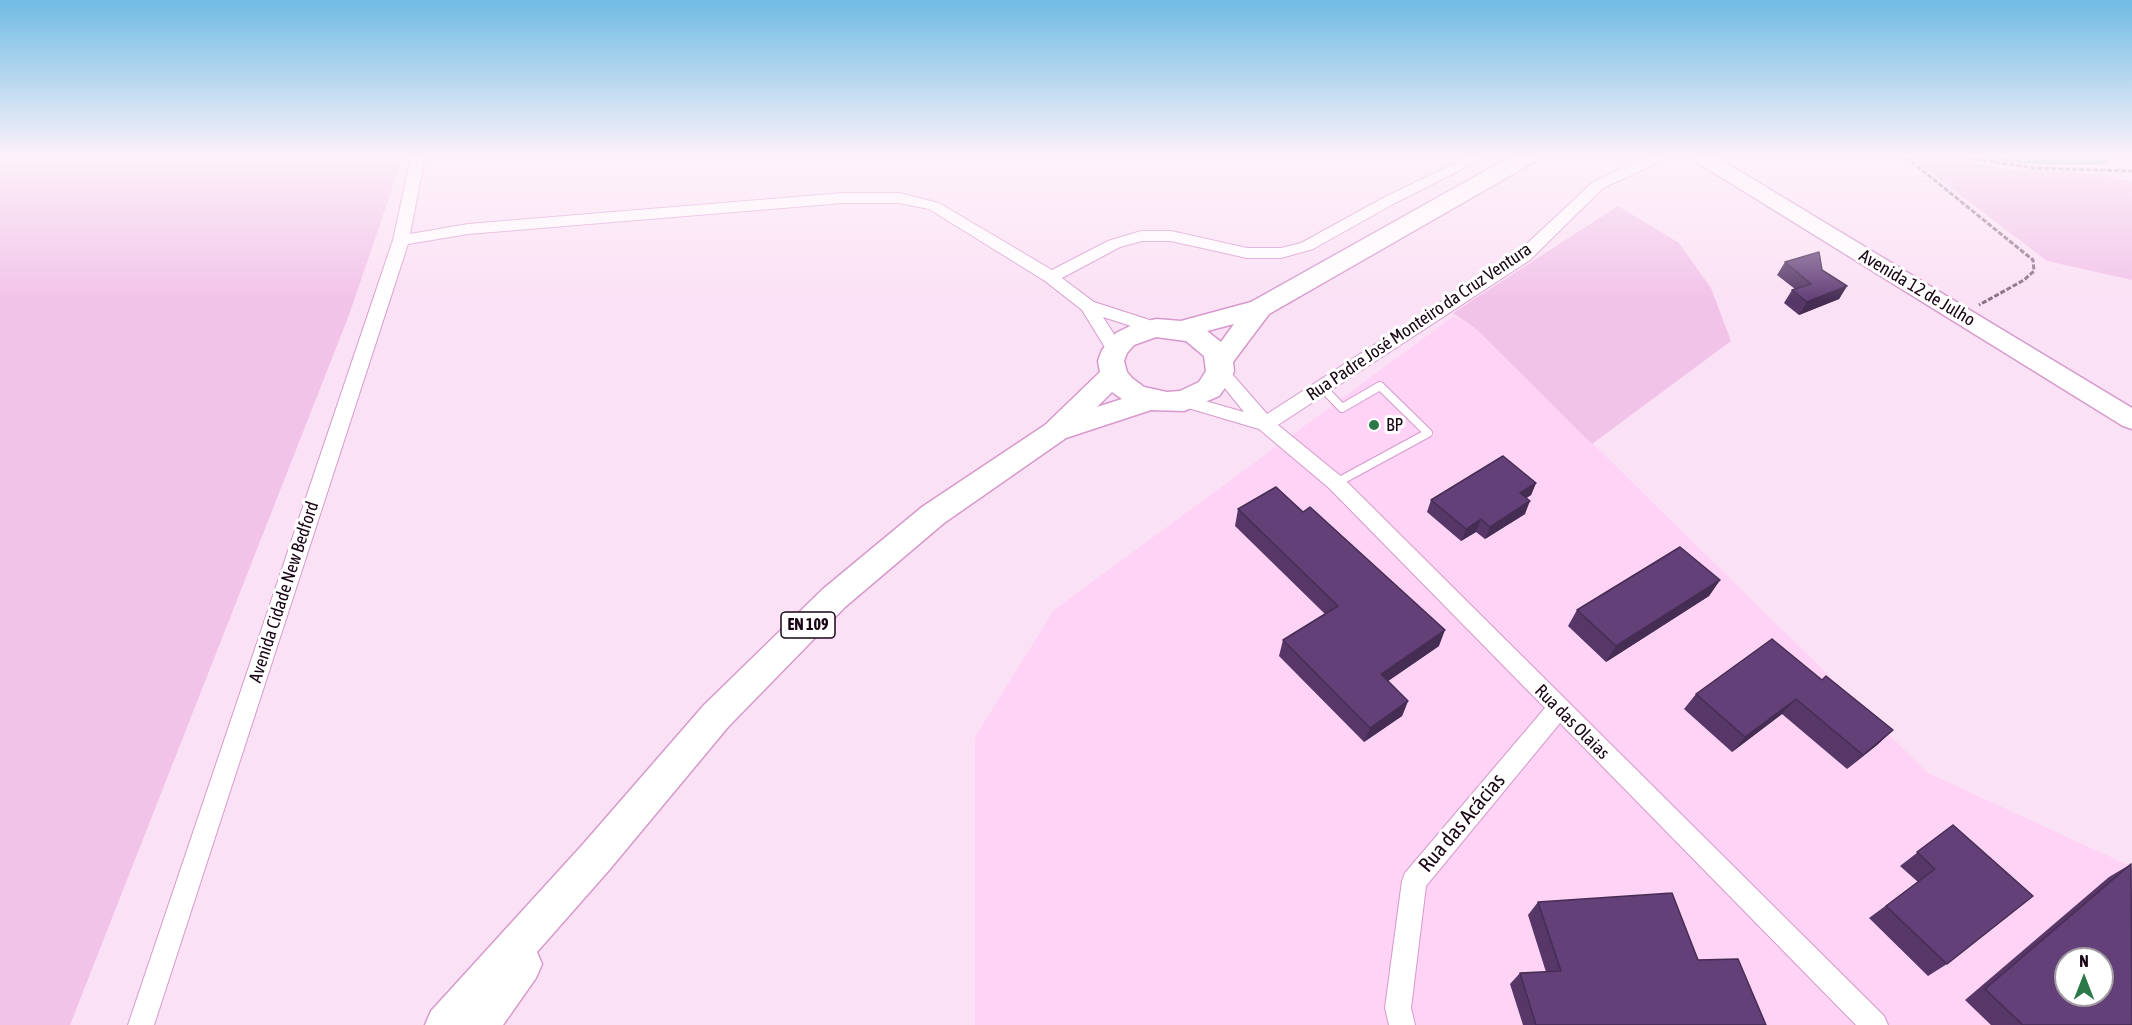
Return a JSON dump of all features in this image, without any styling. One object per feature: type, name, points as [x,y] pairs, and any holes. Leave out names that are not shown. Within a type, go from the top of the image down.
[{"type":"main road","points":[[1055,432],[1114,362],[1132,336],[1260,308],[1442,205]]},
{"type":"main road","name":"Avenida 12 de Julho","points":[[1780,205],[2132,420]]},
{"type":"main road","points":[[1114,362],[1122,385],[1134,394],[1150,400],[1184,401],[1209,390],[1216,381],[1220,366],[1260,308]]},
{"type":"main road","points":[[1169,329],[1207,342],[1215,351],[1220,366]]},
{"type":"main road","points":[[1055,432],[1150,400]]},
{"type":"main road","name":"EN 109","points":[[445,1025],[597,856],[716,716],[834,598],[933,515],[1055,432]]},
{"type":"main road","name":"EN 109","points":[[478,1025],[597,856]]},
{"type":"street","name":"Avenida Cidade New Bedford","points":[[141,1025],[401,240],[408,205]]},
{"type":"street","points":[[401,240],[479,228],[760,205]]},
{"type":"street","points":[[929,205],[1051,277],[1088,306],[1169,329]]},
{"type":"street","points":[[1051,277],[1114,244],[1141,236],[1171,236],[1247,253],[1281,253],[1307,246],[1381,205]]},
{"type":"street","name":"Rua Padre José Monteiro da Cruz Ventura","points":[[1265,424],[1524,256],[1577,205]]},
{"type":"street","points":[[1088,306],[1114,362]]},
{"type":"street","points":[[1220,366],[1265,424]]},
{"type":"street","points":[[1184,401],[1265,424]]},
{"type":"street","name":"Rua das Olaias","points":[[1265,424],[1335,483],[1875,1025]]},
{"type":"street","name":"Rua das Acácias","points":[[1402,1025],[1398,1008],[1414,881],[1558,708]]},
{"type":"lane","points":[[1322,387],[1342,408],[1380,386],[1428,433],[1335,483]]},
{"type":"path","points":[[1961,315],[2024,280],[2034,271],[2033,260],[1965,205]]},
{"type":"shaded area","points":[[0,205],[387,205],[349,315],[70,1025],[0,1025]]},
{"type":"shaded area","points":[[1973,205],[2132,205],[2132,280],[2047,261]]},
{"type":"shaded area","points":[[1618,206],[1679,243],[1711,288],[1731,341],[1592,444],[1476,329],[1453,313]]},
{"type":"shaded area","points":[[1454,316],[1476,329],[1928,773],[2132,867],[2132,1025],[975,1025],[975,737],[1054,610]]},
{"type":"building","points":[[1819,252],[1822,270],[1847,286],[1807,302],[1792,290],[1811,284],[1785,262]]},
{"type":"building","points":[[1503,456],[1536,483],[1520,493],[1530,501],[1490,527],[1481,519],[1466,529],[1431,500]]},
{"type":"building","points":[[1276,487],[1303,512],[1310,507],[1445,630],[1381,674],[1408,701],[1370,728],[1283,640],[1338,606],[1238,509]]},
{"type":"building","points":[[1680,547],[1720,580],[1616,646],[1577,610]]},
{"type":"building","points":[[1772,639],[1822,680],[1826,676],[1893,730],[1863,755],[1796,699],[1745,737],[1696,694]]},
{"type":"building","points":[[1953,825],[2033,896],[1947,964],[1886,906],[1935,869],[1917,852]]},
{"type":"building","points":[[2131,864],[2132,1025],[2023,1025],[1985,989]]},
{"type":"building","points":[[1672,893],[1698,960],[1738,959],[1766,1025],[1536,1025],[1520,973],[1561,971],[1538,902]]},
{"type":"place","name":"BP","points":[[1374,425]]}]
